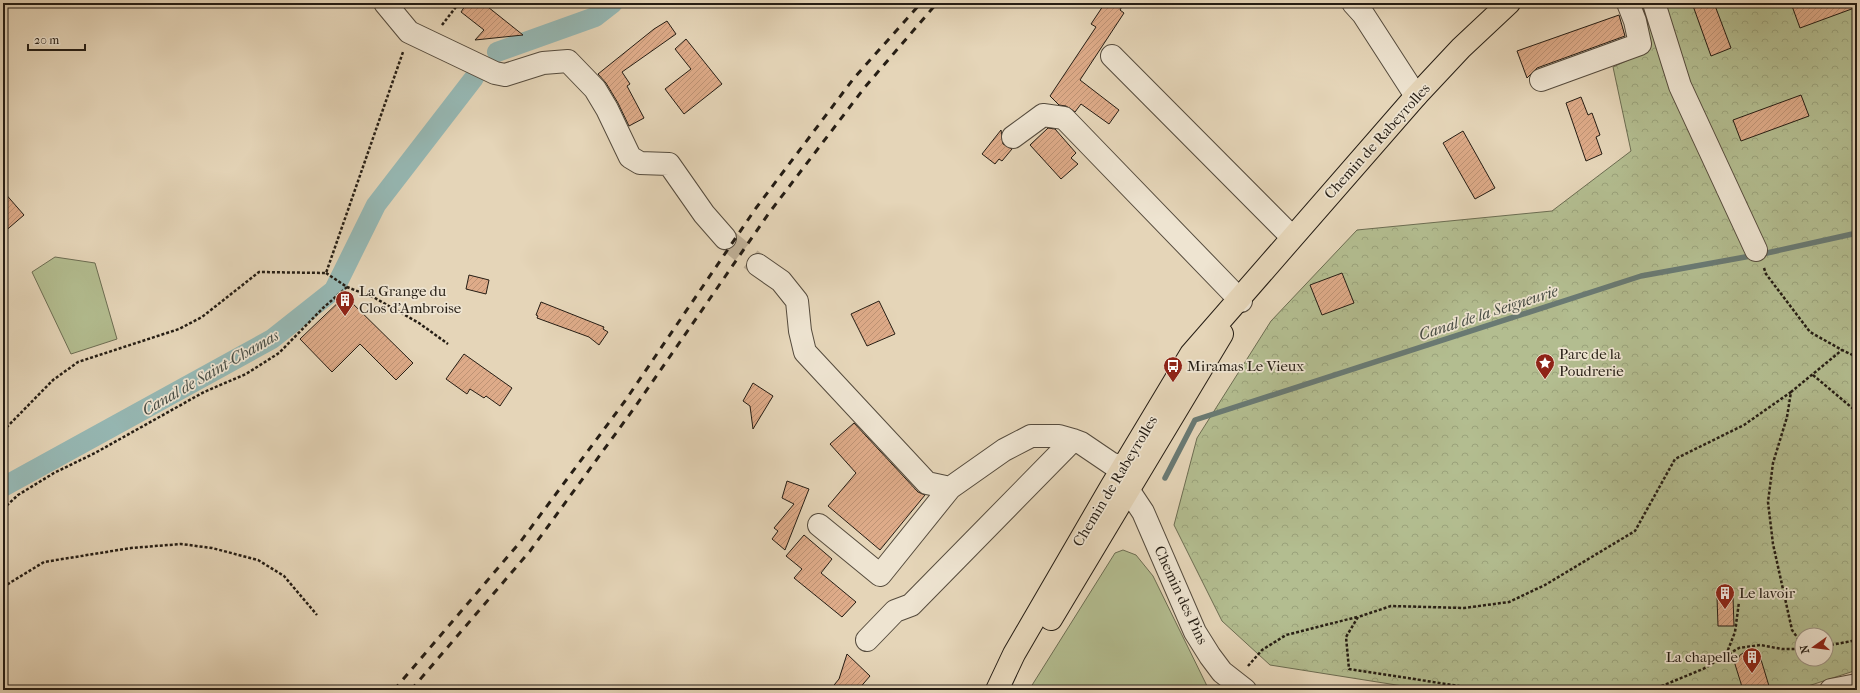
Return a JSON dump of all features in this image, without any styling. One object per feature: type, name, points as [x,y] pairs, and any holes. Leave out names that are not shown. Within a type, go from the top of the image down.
[{"type":"main road","name":"Chemin de Rabeyrolles","points":[[1136,463],[1191,354],[1416,96],[1461,48],[1509,3]]},
{"type":"main road","name":"Chemin de Rabeyrolles","points":[[997,690],[1014,654],[1244,295]]},
{"type":"main road","name":"Chemin de Rabeyrolles","points":[[1004,690],[1025,662],[1071,587],[1119,489]]},
{"type":"street","points":[[385,3],[409,32],[495,74],[504,75],[543,63],[568,61],[595,89],[607,109],[630,157],[640,163],[669,164],[704,214],[725,238]]},
{"type":"street","points":[[1353,3],[1363,14],[1416,96]]},
{"type":"street","points":[[1541,80],[1640,44],[1636,21],[1628,3]]},
{"type":"street","points":[[1654,3],[1680,86],[1759,257]]},
{"type":"street","points":[[1112,56],[1292,237]]},
{"type":"street","points":[[1013,137],[1043,115],[1064,118],[1244,295]]},
{"type":"street","points":[[758,265],[781,281],[798,300],[800,331],[805,352],[927,484],[950,488]]},
{"type":"street","points":[[819,525],[880,575],[950,488],[1004,450],[1030,436],[1059,436],[1081,444],[1112,464],[1136,463]]},
{"type":"street","points":[[867,640],[895,610],[911,605],[1073,440]]},
{"type":"street","name":"Chemin des Pins","points":[[1119,489],[1143,512],[1195,632],[1222,672],[1240,686]]},
{"type":"street","points":[[1831,690],[1857,685]]},
{"type":"path","points":[[430,42],[459,3]]},
{"type":"path","points":[[326,274],[409,32]]},
{"type":"path","points":[[1759,257],[1766,274],[1810,332],[1842,350],[1857,356]]},
{"type":"path","points":[[3,431],[53,380],[78,362],[179,329],[202,317],[259,272],[326,274],[347,287],[375,298],[420,324],[448,344]]},
{"type":"path","points":[[3,509],[18,495],[54,473],[95,453],[204,392],[246,374],[279,353],[323,308],[347,287]]},
{"type":"path","points":[[1240,686],[1262,650],[1286,635],[1358,617],[1391,606],[1464,608],[1509,602],[1545,585],[1635,531],[1675,459],[1744,425],[1791,392],[1842,350]]},
{"type":"path","points":[[1813,375],[1857,412]]},
{"type":"path","points":[[1791,392],[1787,417],[1773,463],[1768,502],[1773,544],[1792,630],[1794,633]]},
{"type":"path","points":[[3,587],[44,562],[131,548],[181,544],[212,548],[258,560],[284,576],[317,615]]},
{"type":"path","points":[[1726,655],[1735,632],[1739,602]]},
{"type":"path","points":[[1358,617],[1346,637],[1348,669],[1485,690]]},
{"type":"path","points":[[1834,644],[1857,640]]},
{"type":"path","points":[[1652,690],[1703,668],[1739,648],[1760,645],[1782,649],[1794,649]]},
{"type":"green space","name":"Parc de la Poudrerie","points":[[1634,3],[1857,3],[1857,670],[1796,690],[1428,690],[1270,665],[1222,621],[1174,525],[1197,438],[1271,321],[1357,230],[1552,211],[1631,151],[1613,67],[1648,51]]},
{"type":"green space","points":[[55,257],[95,263],[117,339],[71,354],[32,272]]},
{"type":"green space","points":[[1123,550],[1136,555],[1153,576],[1209,690],[1029,690],[1115,553]]},
{"type":"building","points":[[467,3],[483,3],[523,35],[475,40],[484,30],[461,12]]},
{"type":"building","points":[[1105,3],[1124,3],[1120,10],[1124,13],[1080,80],[1119,110],[1109,124],[1081,104],[1075,112],[1066,106],[1059,105],[1050,96],[1096,27],[1091,24]]},
{"type":"building","points":[[1692,3],[1714,3],[1731,48],[1711,56]]},
{"type":"building","points":[[1801,3],[1857,3],[1857,7],[1800,28],[1792,6]]},
{"type":"building","points":[[1619,15],[1625,36],[1537,68],[1527,78],[1517,51]]},
{"type":"building","points":[[667,21],[676,34],[622,72],[630,84],[627,86],[644,118],[629,126],[618,103],[606,83],[598,74],[654,29]]},
{"type":"building","points":[[686,39],[722,84],[684,114],[665,89],[691,69],[675,49]]},
{"type":"building","points":[[1801,95],[1809,116],[1741,141],[1733,120]]},
{"type":"building","points":[[1581,97],[1588,115],[1592,113],[1600,135],[1596,137],[1602,154],[1586,161],[1566,103]]},
{"type":"building","points":[[1048,128],[1055,129],[1076,153],[1071,158],[1078,164],[1061,179],[1030,145]]},
{"type":"building","points":[[1001,130],[1003,144],[1012,149],[1002,161],[999,159],[995,164],[982,154]]},
{"type":"building","points":[[1463,131],[1495,188],[1475,199],[1443,143]]},
{"type":"building","points":[[3,191],[24,215],[3,233]]},
{"type":"building","points":[[1342,273],[1354,303],[1322,315],[1310,285]]},
{"type":"building","points":[[469,275],[489,280],[486,294],[466,289]]},
{"type":"building","name":"La Grange du Clos d'Ambroise","points":[[345,296],[413,363],[396,380],[360,344],[332,372],[300,339]]},
{"type":"building","points":[[879,301],[895,334],[867,346],[851,314]]},
{"type":"building","points":[[541,302],[604,327],[603,329],[608,332],[599,345],[589,337],[537,318],[538,316],[536,315]]},
{"type":"building","points":[[464,354],[512,388],[500,406],[486,396],[484,398],[470,389],[467,394],[446,379]]},
{"type":"building","points":[[753,383],[773,396],[753,429],[750,406],[743,401]]},
{"type":"building","points":[[854,423],[918,492],[925,495],[880,550],[828,506],[856,473],[830,444]]},
{"type":"building","points":[[787,481],[809,489],[785,550],[772,539],[778,531],[774,528],[794,504],[782,498]]},
{"type":"building","points":[[804,535],[832,559],[821,573],[856,602],[842,617],[794,578],[802,569],[786,556]]},
{"type":"building","name":"Le lavoir","points":[[1717,597],[1733,597],[1734,626],[1718,626]]},
{"type":"building","name":"La chapelle","points":[[1745,652],[1751,652],[1755,655],[1759,653],[1769,686],[1756,690],[1743,690],[1734,661],[1738,660],[1740,655]]},
{"type":"building","points":[[847,654],[870,676],[858,690],[830,690],[839,679]]},
{"type":"waterway","points":[[497,52],[595,17],[613,3]]},
{"type":"waterway","name":"Canal de Saint-Chamas","points":[[3,487],[272,339],[334,290],[376,205],[474,78]]},
{"type":"waterway","name":"Canal de la Seigneurie","points":[[1165,478],[1195,420],[1641,276],[1767,253],[1857,233]]},
{"type":"tunnel","points":[[725,238],[758,265]]},
{"type":"railway","points":[[394,690],[521,541],[625,401],[756,208],[854,78],[921,3]]},
{"type":"railway","points":[[411,690],[530,551],[635,407],[769,213],[865,87],[937,3]]},
{"type":"place","name":"La Grange du Clos d'Ambroise","points":[[345,317]]},
{"type":"place","name":"Parc de la Poudrerie","points":[[1545,380]]},
{"type":"place","name":"Miramas Le Vieux","points":[[1173,383]]},
{"type":"place","name":"Le lavoir","points":[[1725,610]]},
{"type":"place","name":"La chapelle","points":[[1752,674]]}]
